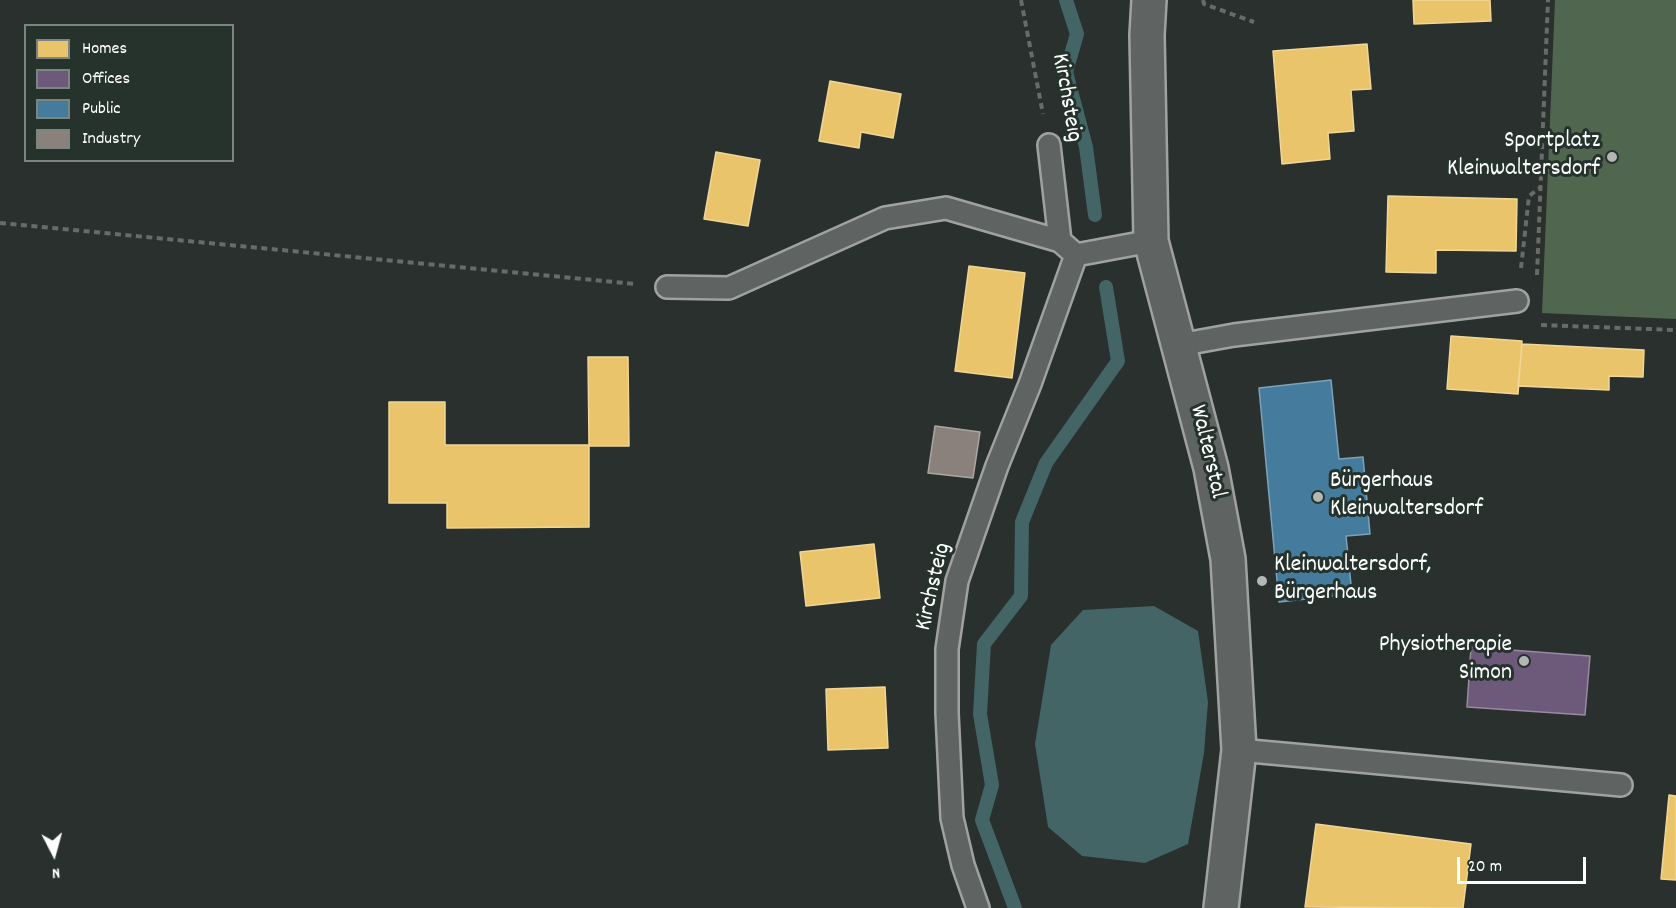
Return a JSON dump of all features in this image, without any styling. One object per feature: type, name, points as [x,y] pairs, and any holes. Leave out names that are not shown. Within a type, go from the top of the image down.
[{"type":"street","name":"Walterstal","points":[[1149,0],[1147,35],[1151,241],[1211,468],[1228,560],[1239,750],[1221,908]]},
{"type":"lane","name":"Kirchsteig","points":[[978,908],[963,865],[952,818],[947,713],[947,649],[957,581],[997,466],[1030,384],[1068,248],[1049,145]]},
{"type":"lane","points":[[667,287],[729,288],[885,218],[946,208],[1068,248],[1151,241]]},
{"type":"lane","points":[[1179,345],[1234,335],[1517,301]]},
{"type":"lane","points":[[1239,750],[1621,785]]},
{"type":"path","name":"Kirchsteig","points":[[1021,0],[1049,145]]},
{"type":"path","points":[[1203,0],[1204,4],[1254,22]]},
{"type":"path","points":[[1537,279],[1548,0]]},
{"type":"path","points":[[1517,301],[1529,196],[1540,187]]},
{"type":"path","points":[[0,223],[667,287]]},
{"type":"path","points":[[1535,325],[1676,330]]},
{"type":"green space","name":"Sportplatz Kleinwaltersdorf","points":[[1555,0],[1676,0],[1676,319],[1542,313]]},
{"type":"water","points":[[1154,606],[1198,631],[1208,702],[1204,753],[1188,844],[1145,863],[1082,856],[1048,827],[1035,744],[1051,645],[1083,610]]},
{"type":"building: Homes","points":[[1413,0],[1490,0],[1491,21],[1414,24]]},
{"type":"building: Homes","points":[[1367,44],[1371,89],[1351,90],[1354,131],[1328,133],[1330,159],[1282,164],[1273,51]]},
{"type":"building: Homes","points":[[830,81],[901,94],[893,138],[861,132],[859,148],[819,141]]},
{"type":"building: Homes","points":[[716,152],[760,160],[748,226],[704,219]]},
{"type":"building: Homes","points":[[1388,196],[1517,199],[1516,251],[1436,250],[1436,273],[1386,272]]},
{"type":"building: Homes","points":[[969,266],[1025,273],[1012,378],[955,371]]},
{"type":"building: Homes","points":[[1451,336],[1522,341],[1518,394],[1447,389]]},
{"type":"building: Homes","points":[[1522,344],[1644,350],[1643,377],[1609,376],[1609,390],[1518,386]]},
{"type":"building: Homes","points":[[588,357],[628,357],[629,446],[589,446],[589,527],[447,528],[447,503],[389,503],[389,402],[445,402],[445,445],[589,445]]},
{"type":"building: Homes","points":[[874,544],[880,598],[806,606],[800,552]]},
{"type":"building: Homes","points":[[885,687],[888,748],[828,750],[826,689]]},
{"type":"building: Homes","points":[[1669,795],[1676,796],[1676,880],[1661,879]]},
{"type":"building: Homes","points":[[1316,824],[1471,844],[1463,908],[1305,907]]},
{"type":"building: Offices","points":[[1471,647],[1590,656],[1585,715],[1467,707]]},
{"type":"building: Public","name":"Bürgerhaus Kleinwaltersdorf","points":[[1331,380],[1339,459],[1363,457],[1370,534],[1346,536],[1352,594],[1279,602],[1259,388]]},
{"type":"building: Industry","points":[[935,426],[980,432],[973,478],[928,473]]},
{"type":"waterway","points":[[1066,0],[1077,34],[1066,72],[1086,147],[1095,215]]},
{"type":"waterway","points":[[1015,908],[982,820],[992,785],[980,714],[984,644],[1021,596],[1022,522],[1046,463],[1118,361],[1106,287]]},
{"type":"place","name":"Sportplatz Kleinwaltersdorf","points":[[1612,157]]},
{"type":"place","name":"Bürgerhaus Kleinwaltersdorf","points":[[1318,497]]},
{"type":"place","name":"Kleinwaltersdorf, Bürgerhaus","points":[[1262,581]]},
{"type":"place","name":"Physiotherapie Simon","points":[[1524,661]]}]
